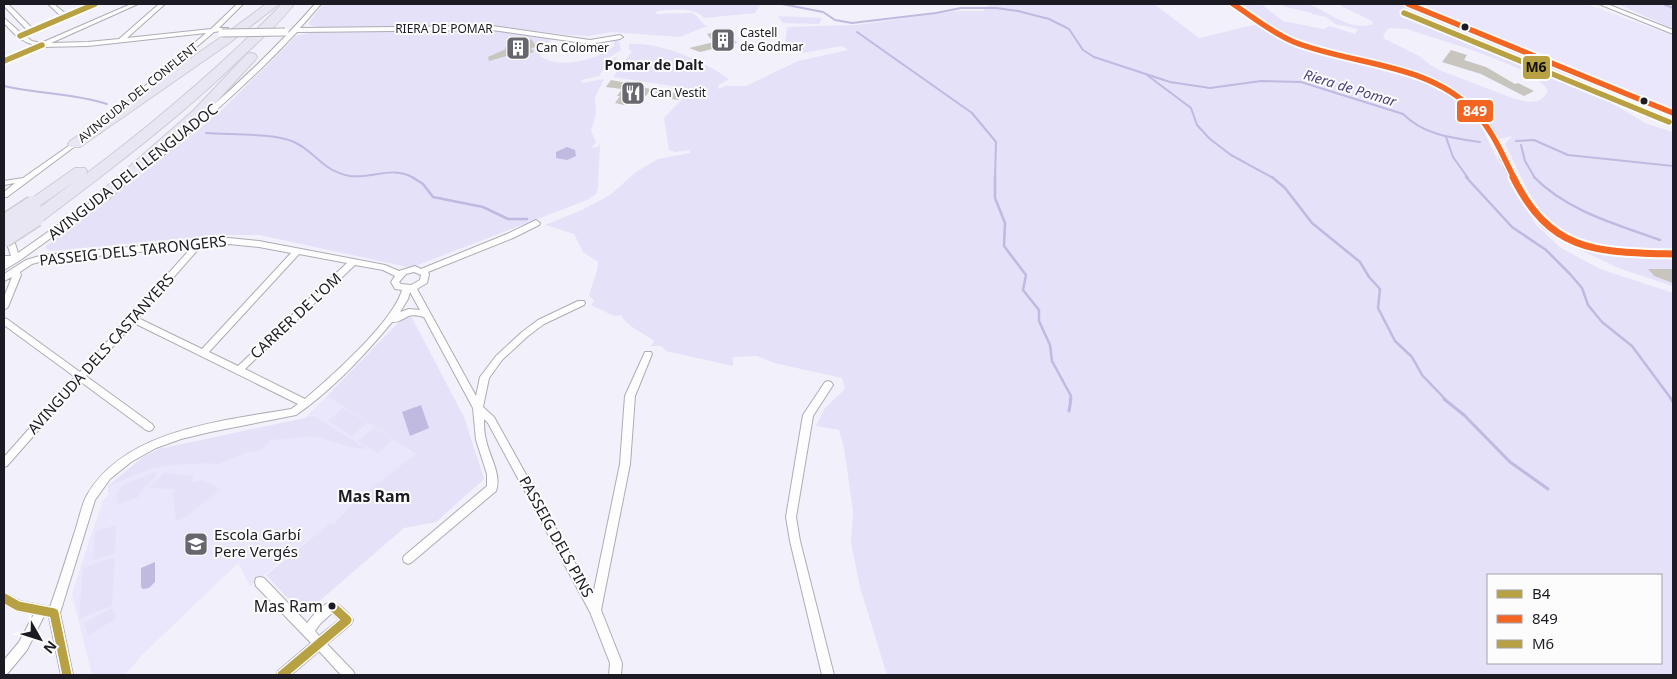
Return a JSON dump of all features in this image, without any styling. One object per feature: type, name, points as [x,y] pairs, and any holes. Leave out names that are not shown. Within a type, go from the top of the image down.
[{"type":"highway","points":[[76,144],[224,41],[273,4]]},
{"type":"highway","points":[[4,239],[34,211],[144,123],[222,57],[273,4]]},
{"type":"highway","points":[[4,223],[34,211],[137,143],[236,58],[288,4]]},
{"type":"highway","points":[[103,197],[177,133],[230,82],[281,19],[288,4]]},
{"type":"street","points":[[5,4],[32,31]]},
{"type":"street","points":[[51,4],[66,18]]},
{"type":"street","points":[[20,36],[95,4]]},
{"type":"street","points":[[4,61],[135,4]]},
{"type":"street","points":[[121,40],[162,4]]},
{"type":"street","name":"AVINGUDA DEL CONFLENT","points":[[4,195],[76,144],[134,98],[212,31],[240,4]]},
{"type":"street","name":"AVINGUDA DEL LLENGUADOC","points":[[4,267],[103,197],[172,145],[216,108],[261,66],[292,30],[318,4]]},
{"type":"street","points":[[1233,4],[1294,42],[1408,74],[1436,84],[1463,100],[1477,112],[1486,124],[1533,211],[1555,231],[1586,245],[1610,250],[1673,254]]},
{"type":"street","points":[[1408,4],[1673,114]]},
{"type":"street","points":[[1602,4],[1673,32]]},
{"type":"street","points":[[4,20],[20,36],[42,46],[212,31],[292,30]]},
{"type":"street","points":[[135,28],[140,35],[148,38]]},
{"type":"street","name":"RIERA DE POMAR","points":[[292,30],[492,28],[590,42],[620,36]]},
{"type":"street","points":[[64,36],[62,42],[66,45]]},
{"type":"street","name":"AVINGUDA DEL CONFLENT","points":[[4,184],[30,176]]},
{"type":"street","points":[[4,219],[16,259],[4,260]]},
{"type":"street","points":[[423,271],[424,281],[409,289],[398,287],[395,282],[399,275],[408,270],[423,271],[536,224]]},
{"type":"street","name":"PASSEIG DELS TARONGERS","points":[[4,278],[29,262],[43,258],[228,241],[259,244],[385,268],[399,275]]},
{"type":"street","name":"AVINGUDA DELS CASTANYERS","points":[[4,462],[133,320],[198,245]]},
{"type":"street","points":[[203,353],[296,252]]},
{"type":"street","name":"CARRER DE L'OM","points":[[239,370],[353,262]]},
{"type":"street","points":[[4,307],[17,275],[15,270]]},
{"type":"street","points":[[409,289],[426,315],[478,408]]},
{"type":"street","points":[[66,675],[54,613],[91,498],[101,482],[136,454],[160,441],[293,412],[305,404],[377,334],[399,309],[409,289]]},
{"type":"street","points":[[408,558],[492,488],[492,474],[481,440],[478,408],[485,376],[499,358],[525,334],[541,322],[581,303]]},
{"type":"street","points":[[377,334],[399,316],[407,312],[413,311],[426,315]]},
{"type":"street","points":[[133,320],[239,370],[305,404]]},
{"type":"street","points":[[4,321],[149,427]]},
{"type":"street","points":[[595,610],[625,464],[630,396],[648,354]]},
{"type":"street","points":[[828,385],[808,415],[791,518],[828,675]]},
{"type":"street","name":"PASSEIG DELS PINS","points":[[478,408],[491,420],[595,610],[616,663],[615,675]]},
{"type":"street","points":[[260,582],[349,675]]},
{"type":"street","points":[[4,598],[18,606],[54,613]]},
{"type":"street","points":[[282,675],[347,620],[332,606],[316,620],[307,632]]},
{"type":"street","points":[[4,669],[23,646],[40,611]]},
{"type":"shaded area","points":[[323,4],[761,4],[755,13],[704,18],[688,10],[657,11],[656,14],[691,13],[696,15],[707,26],[680,37],[611,32],[589,36],[570,35],[500,27],[319,28],[308,24]]},
{"type":"shaded area","points":[[990,4],[1154,4],[1199,38],[1258,24],[1299,46],[1425,83],[1456,100],[1479,121],[1493,151],[1536,225],[1561,248],[1600,269],[1673,293],[1673,675],[887,675],[860,587],[851,543],[853,511],[844,448],[839,430],[816,426],[825,408],[845,389],[842,378],[774,363],[757,356],[733,357],[733,366],[666,351],[662,346],[651,346],[654,341],[632,327],[621,315],[614,316],[591,305],[594,301],[589,295],[598,262],[583,252],[574,234],[545,225],[582,210],[610,195],[636,172],[658,159],[690,153],[690,150],[676,152],[669,150],[664,118],[692,89],[613,77],[632,51],[629,50],[629,44],[641,44],[668,49],[694,59],[729,79],[719,85],[718,89],[726,86],[746,86],[798,61],[848,50],[842,46],[803,53],[785,46],[787,27],[857,25],[957,11],[983,11]]},
{"type":"shaded area","points":[[1238,4],[1261,4],[1283,21],[1323,29],[1330,26],[1355,34],[1358,29],[1335,24],[1326,17],[1285,7],[1281,4],[1307,4],[1340,20],[1365,26],[1373,24],[1372,21],[1337,4],[1402,4],[1578,77],[1584,87],[1647,124],[1673,132],[1673,269],[1649,270],[1654,276],[1673,283],[1673,286],[1621,269],[1572,246],[1569,233],[1547,217],[1524,182],[1505,144],[1512,136],[1500,139],[1483,115],[1462,96],[1437,82],[1410,71],[1297,40],[1281,32]],"holes":[[[1389,28],[1407,29],[1506,63],[1525,72],[1540,82],[1548,91],[1538,101],[1528,102],[1512,98],[1439,70],[1421,57],[1383,38]]]},
{"type":"shaded area","points":[[1416,4],[1586,4],[1673,36],[1673,112],[1450,21]]},
{"type":"shaded area","points":[[1618,4],[1673,4],[1673,29]]},
{"type":"shaded area","points":[[778,16],[822,18],[819,24],[783,23]]},
{"type":"shaded area","points":[[487,29],[552,38],[538,48],[540,56],[548,60],[567,63],[588,59],[607,51],[614,46],[614,40],[610,39],[618,38],[621,50],[608,58],[610,60],[618,56],[614,62],[608,62],[599,76],[581,80],[582,83],[604,79],[595,97],[596,113],[591,131],[596,142],[592,148],[598,147],[600,143],[598,189],[595,195],[587,200],[415,266],[407,267],[260,235],[220,235],[50,251],[45,247],[222,110],[296,36],[313,32]]},
{"type":"shaded area","points":[[567,147],[575,150],[576,156],[567,160],[556,158],[556,152]]},
{"type":"shaded area","points":[[407,317],[412,318],[464,417],[484,479],[436,522],[404,528],[317,603],[312,611],[303,614],[266,575],[330,523],[333,525],[357,499],[416,454],[327,396],[401,320]]},
{"type":"shaded area","name":"Escola Garbí Pere Vergés","points":[[327,396],[416,454],[357,499],[333,525],[330,523],[250,586],[238,563],[142,655],[125,675],[92,675],[72,594],[94,526],[104,499],[108,495],[108,486],[142,458],[159,449],[304,419]]},
{"type":"shaded area","points":[[421,405],[429,428],[410,436],[402,412]]},
{"type":"shaded area","points":[[343,408],[367,423],[352,436],[328,421]]},
{"type":"shaded area","points":[[314,416],[367,449],[354,448],[314,436],[270,440],[262,450],[245,453],[216,465],[211,463],[170,465],[153,468],[108,486],[142,458],[159,449]]},
{"type":"shaded area","points":[[374,428],[393,440],[378,453],[358,441]]},
{"type":"shaded area","points":[[155,472],[157,475],[139,493],[139,497],[117,504],[118,491],[123,485]]},
{"type":"shaded area","points":[[165,473],[194,476],[191,483],[202,480],[221,489],[184,518],[176,521],[173,495],[175,489],[149,488]]},
{"type":"shaded area","points":[[116,525],[115,553],[93,560],[95,532]]},
{"type":"shaded area","points":[[115,557],[112,606],[79,618],[83,568]]},
{"type":"shaded area","points":[[155,562],[155,582],[149,588],[143,589],[141,587],[141,568]]},
{"type":"shaded area","points":[[112,608],[116,619],[88,635],[84,623]]},
{"type":"building","name":"Castell de Godmar","points":[[725,29],[737,43],[700,52],[689,48],[713,42],[707,34]]},
{"type":"building","name":"Can Colomer","points":[[531,39],[537,47],[531,48],[534,52],[524,55],[521,52],[489,61],[488,57],[506,49],[504,48]]},
{"type":"building","points":[[1451,50],[1467,55],[1464,60],[1486,67],[1515,84],[1518,83],[1534,91],[1524,96],[1481,74],[1442,62]]},
{"type":"building","name":"Can Vestit","points":[[611,80],[651,89],[646,96],[642,95],[638,99],[631,98],[624,105],[615,103],[622,89],[606,87]]},
{"type":"building","points":[[656,90],[682,94],[678,100],[655,96]]},
{"type":"building","points":[[1648,269],[1673,269],[1673,283],[1654,276]]},
{"type":"waterway","name":"Riera de Pomar","points":[[782,4],[823,12],[835,20],[852,23],[936,13],[961,8],[996,8],[1018,11],[1049,19],[1069,29],[1083,50],[1094,57],[1170,82],[1210,88],[1261,81],[1301,82],[1403,114],[1420,127],[1429,131],[1480,142]]},
{"type":"waterway","points":[[1663,4],[1673,8]]},
{"type":"waterway","points":[[857,32],[972,113],[996,142],[995,178]]},
{"type":"waterway","points":[[1147,75],[1191,108],[1197,125],[1210,139],[1231,155],[1273,178]]},
{"type":"waterway","points":[[4,86],[94,100],[107,104]]},
{"type":"waterway","points":[[206,133],[285,139],[302,146],[326,166],[340,174],[358,176],[390,172],[406,174],[412,177]]},
{"type":"waterway","points":[[1446,137],[1453,157],[1468,178]]},
{"type":"waterway","points":[[1516,141],[1534,140],[1568,155],[1673,166]]},
{"type":"waterway","points":[[1521,145],[1525,161],[1535,178]]},
{"type":"waterway","points":[[412,177],[423,184],[433,197],[483,207],[508,219],[527,219]]},
{"type":"waterway","points":[[1272,177],[1285,188],[1312,223],[1360,262],[1369,277],[1380,289],[1378,308],[1395,341],[1412,357],[1422,375],[1446,400]]},
{"type":"waterway","points":[[1466,177],[1512,227],[1546,250],[1570,274],[1582,288],[1588,305],[1602,322],[1632,346],[1672,400]]},
{"type":"waterway","points":[[995,178],[995,198],[1005,223],[1004,246],[1026,275],[1023,290],[1039,310],[1039,321],[1050,345],[1052,361],[1071,396],[1070,400]]},
{"type":"waterway","points":[[1535,178],[1547,189],[1577,208],[1609,222],[1660,240]]},
{"type":"waterway","points":[[1069,411],[1071,399]]},
{"type":"waterway","points":[[1444,399],[1464,415],[1510,462],[1548,489]]},
{"type":"transit line","name":"B4","points":[[20,36],[95,4]]},
{"type":"transit line","name":"849","points":[[1233,4],[1270,29],[1294,42],[1313,49],[1409,74],[1456,95],[1473,109],[1486,125],[1532,209],[1546,225],[1559,235],[1589,247],[1606,250],[1673,254]]},
{"type":"transit line","name":"849","points":[[1408,4],[1673,113]]},
{"type":"transit line","name":"M6","points":[[1404,13],[1669,122]]},
{"type":"transit line","name":"B4","points":[[4,61],[42,45]]},
{"type":"transit line","name":"B4","points":[[4,598],[18,606],[54,613],[67,675]]},
{"type":"transit line","name":"B4","points":[[282,675],[347,620],[332,606]]},
{"type":"place","name":"Castell de Godmar","points":[[723,40]]},
{"type":"place","name":"Can Colomer","points":[[518,48]]},
{"type":"place","name":"Can Vestit","points":[[633,93]]},
{"type":"place","name":"Escola Garbí Pere Vergés","points":[[196,544]]},
{"type":"place","name":"Mas Ram","points":[[332,606]]},
{"type":"district","name":"Pomar de Dalt","points":[[654,65]]},
{"type":"district","name":"Mas Ram","points":[[374,496]]}]
